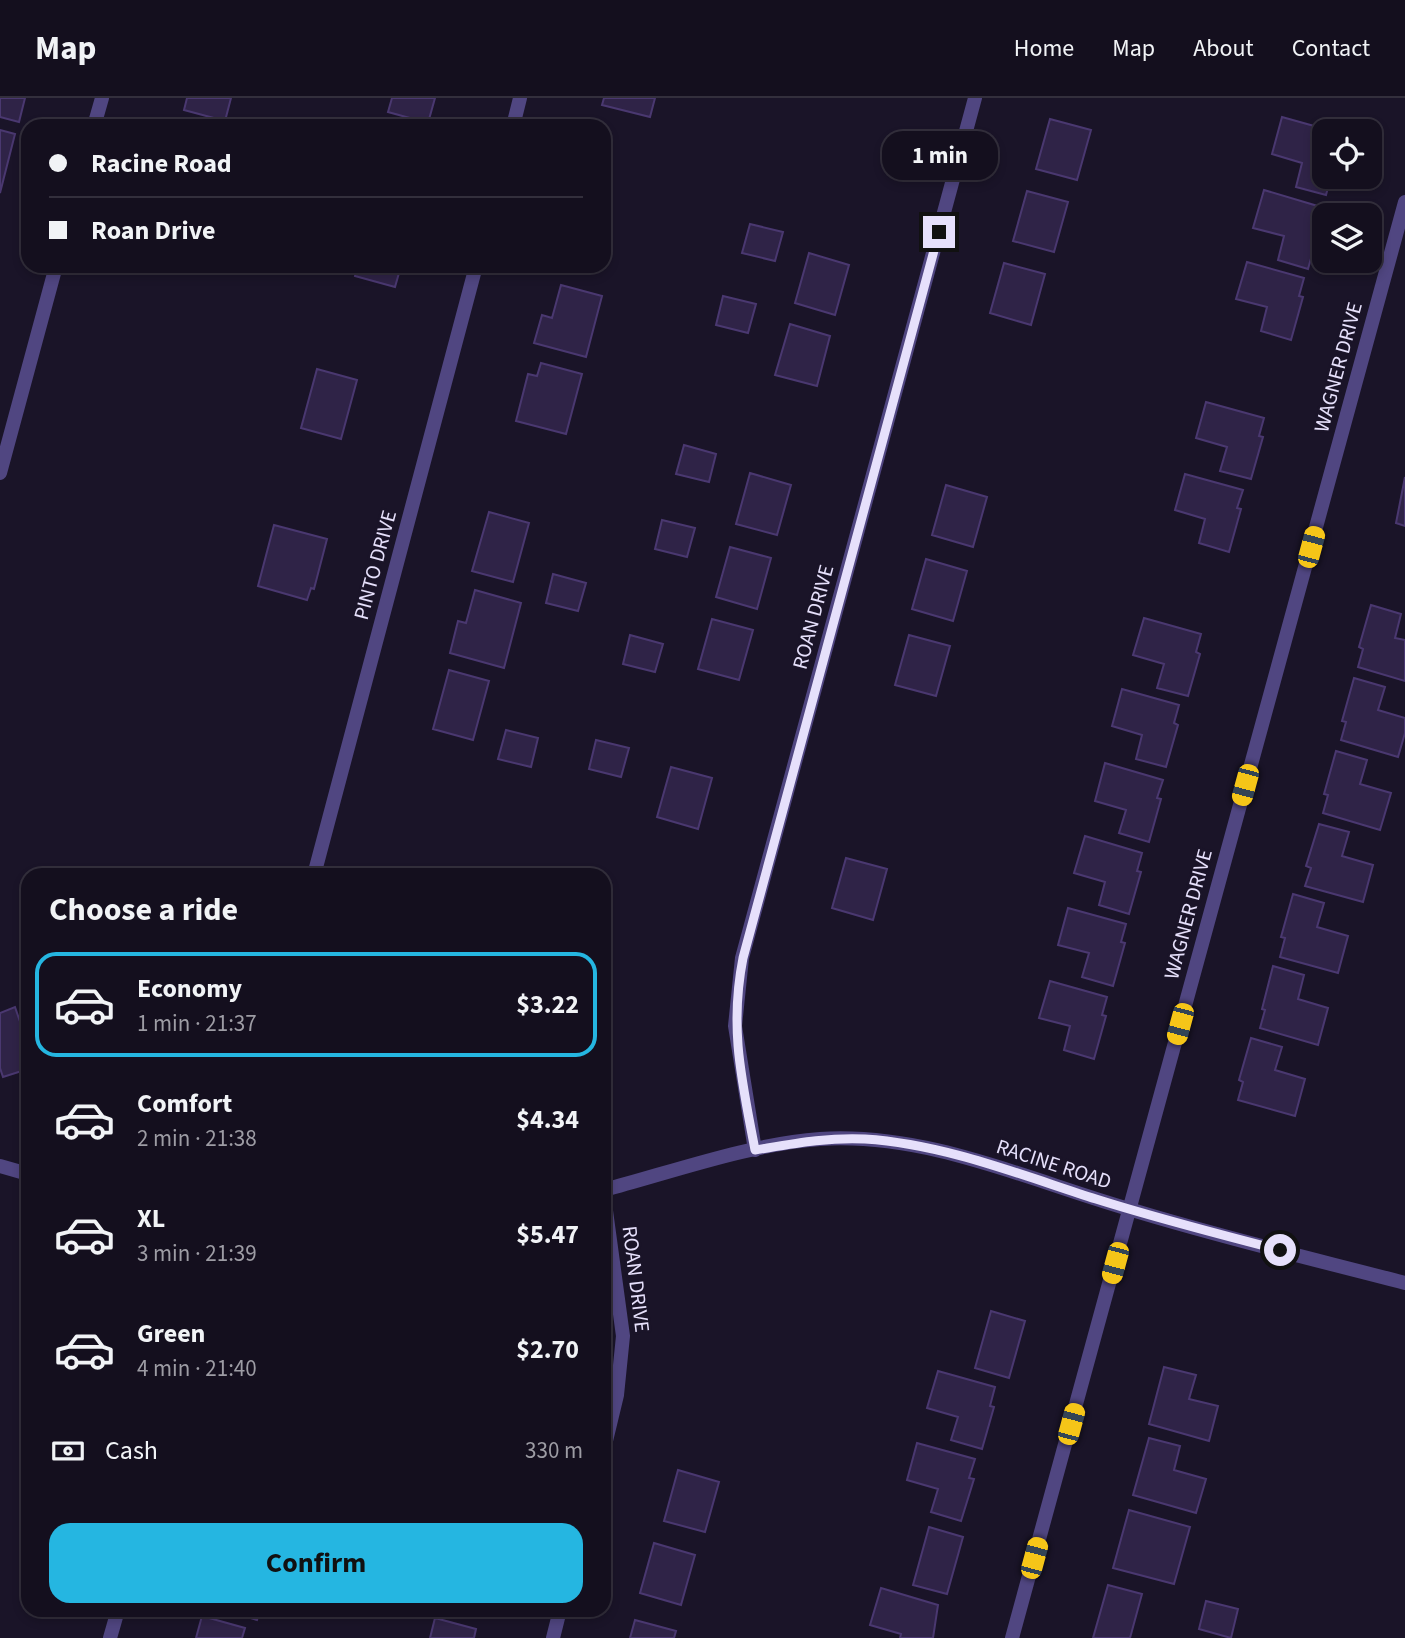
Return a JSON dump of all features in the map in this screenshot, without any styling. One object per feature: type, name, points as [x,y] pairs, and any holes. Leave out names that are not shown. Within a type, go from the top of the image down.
[{"type":"street","points":[[96,119],[102,98]]},
{"type":"street","points":[[515,119],[520,98]]},
{"type":"street","name":"ROAN DRIVE","points":[[755,1150],[735,1026],[736,992],[743,958],[975,98]]},
{"type":"street","name":"WAGNER DRIVE","points":[[1012,1638],[1405,202]]},
{"type":"street","points":[[0,473],[54,273]]},
{"type":"street","name":"PINTO DRIVE","points":[[316,868],[474,273]]},
{"type":"street","name":"RACINE ROAD","points":[[611,1188],[755,1150],[819,1139],[866,1139],[918,1147],[988,1164],[1129,1210],[1405,1283]]},
{"type":"street","points":[[0,1166],[21,1172]]},
{"type":"street","name":"ROAN DRIVE","points":[[611,1248],[623,1336],[617,1395],[611,1420]]},
{"type":"street","points":[[110,1638],[116,1617]]},
{"type":"street","points":[[553,1638],[559,1617]]},
{"type":"building","points":[[0,98],[25,98],[19,122],[0,117]]},
{"type":"building","points":[[187,98],[231,98],[226,119],[184,110]]},
{"type":"building","points":[[392,98],[435,98],[429,119],[413,119],[388,112]]},
{"type":"building","points":[[604,98],[655,98],[650,117],[602,105]]},
{"type":"building","points":[[1282,117],[1312,125],[1312,189],[1328,189],[1326,195],[1296,187],[1302,163],[1272,154]]},
{"type":"building","points":[[1050,119],[1091,130],[1077,180],[1036,169]]},
{"type":"building","points":[[0,130],[15,134],[0,193]]},
{"type":"building","points":[[1264,190],[1312,204],[1312,255],[1308,269],[1278,260],[1284,236],[1253,228]]},
{"type":"building","points":[[1027,191],[1068,202],[1054,252],[1013,241]]},
{"type":"building","points":[[750,224],[783,232],[775,261],[742,253]]},
{"type":"building","points":[[809,253],[849,265],[835,315],[795,303]]},
{"type":"building","points":[[1247,262],[1304,278],[1299,296],[1303,297],[1291,340],[1261,331],[1267,307],[1236,299]]},
{"type":"building","points":[[1004,263],[1045,274],[1031,325],[990,313]]},
{"type":"building","points":[[356,273],[399,273],[395,287],[355,276]]},
{"type":"building","points":[[561,285],[602,296],[586,357],[534,343],[542,315],[552,318]]},
{"type":"building","points":[[723,296],[756,304],[748,333],[716,325]]},
{"type":"building","points":[[790,324],[830,336],[817,386],[775,375]]},
{"type":"building","points":[[541,363],[582,374],[566,434],[516,421],[528,374],[537,376]]},
{"type":"building","points":[[317,369],[357,380],[341,439],[301,428]]},
{"type":"building","points":[[1206,402],[1264,418],[1259,436],[1263,437],[1251,479],[1220,471],[1227,447],[1196,438]]},
{"type":"building","points":[[684,445],[716,454],[709,482],[676,474]]},
{"type":"building","points":[[750,473],[791,485],[777,535],[736,524]]},
{"type":"building","points":[[1185,474],[1243,490],[1237,508],[1241,509],[1229,552],[1199,543],[1205,519],[1175,510]]},
{"type":"building","points":[[1405,477],[1405,526],[1396,523]]},
{"type":"building","points":[[946,485],[987,497],[973,547],[932,535]]},
{"type":"building","points":[[489,512],[529,523],[513,582],[472,571]]},
{"type":"building","points":[[662,520],[695,528],[687,557],[655,549]]},
{"type":"building","points":[[274,525],[327,539],[314,589],[311,588],[307,600],[258,586]]},
{"type":"building","points":[[730,547],[771,558],[757,609],[716,597]]},
{"type":"building","points":[[926,559],[967,571],[953,621],[912,609]]},
{"type":"building","points":[[553,574],[586,583],[578,611],[546,603]]},
{"type":"building","points":[[475,590],[521,603],[504,668],[450,653],[458,621],[466,623]]},
{"type":"building","points":[[1371,605],[1401,614],[1395,638],[1405,640],[1405,681],[1358,667],[1363,649],[1359,647]]},
{"type":"building","points":[[1144,618],[1201,634],[1196,652],[1200,654],[1188,696],[1157,688],[1164,664],[1133,655]]},
{"type":"building","points":[[712,619],[753,630],[739,680],[698,669]]},
{"type":"building","points":[[630,635],[663,644],[655,672],[623,664]]},
{"type":"building","points":[[909,635],[950,646],[936,696],[895,685]]},
{"type":"building","points":[[449,670],[489,681],[473,740],[433,729]]},
{"type":"building","points":[[1354,678],[1385,687],[1378,710],[1405,718],[1405,733],[1398,757],[1341,740],[1346,722],[1342,721]]},
{"type":"building","points":[[1122,689],[1179,705],[1174,723],[1178,725],[1166,767],[1136,759],[1142,735],[1112,726]]},
{"type":"building","points":[[506,730],[538,738],[531,767],[498,759]]},
{"type":"building","points":[[596,740],[629,748],[621,777],[589,769]]},
{"type":"building","points":[[1336,751],[1367,760],[1360,784],[1391,793],[1380,830],[1323,813],[1328,795],[1324,794]]},
{"type":"building","points":[[1105,763],[1163,780],[1157,798],[1161,799],[1149,842],[1119,833],[1126,810],[1095,801]]},
{"type":"building","points":[[671,767],[712,778],[698,829],[657,817]]},
{"type":"building","points":[[1319,824],[1349,832],[1342,856],[1373,865],[1363,902],[1305,886],[1311,868],[1306,866]]},
{"type":"building","points":[[1085,836],[1142,853],[1137,871],[1141,872],[1129,914],[1099,905],[1105,882],[1074,873]]},
{"type":"building","points":[[846,858],[887,869],[873,920],[832,908]]},
{"type":"building","points":[[1293,894],[1324,903],[1317,927],[1348,936],[1338,973],[1280,957],[1285,938],[1281,937]]},
{"type":"building","points":[[1068,908],[1126,924],[1121,942],[1125,943],[1113,986],[1082,977],[1089,953],[1058,945]]},
{"type":"building","points":[[1273,966],[1304,975],[1298,999],[1328,1008],[1318,1045],[1260,1028]]},
{"type":"building","points":[[1050,981],[1107,997],[1102,1015],[1106,1016],[1094,1059],[1064,1050],[1070,1026],[1039,1018]]},
{"type":"building","points":[[15,1007],[21,1025],[21,1071],[3,1077],[0,1068],[0,1013]]},
{"type":"building","points":[[1251,1038],[1282,1047],[1275,1070],[1305,1079],[1295,1116],[1238,1100],[1243,1082],[1239,1080]]},
{"type":"building","points":[[991,1311],[1025,1321],[1009,1378],[975,1368]]},
{"type":"building","points":[[1164,1367],[1196,1375],[1189,1399],[1218,1406],[1209,1441],[1149,1424]]},
{"type":"building","points":[[938,1371],[995,1387],[990,1406],[994,1407],[982,1449],[951,1440],[958,1417],[927,1408]]},
{"type":"building","points":[[1149,1438],[1180,1446],[1174,1470],[1206,1479],[1196,1513],[1133,1495]]},
{"type":"building","points":[[917,1443],[975,1459],[969,1478],[974,1479],[961,1521],[931,1512],[938,1489],[907,1480]]},
{"type":"building","points":[[678,1470],[719,1482],[705,1532],[664,1521]]},
{"type":"building","points":[[1129,1510],[1190,1527],[1174,1584],[1113,1568]]},
{"type":"building","points":[[929,1527],[963,1537],[947,1594],[913,1585]]},
{"type":"building","points":[[654,1543],[695,1555],[681,1605],[640,1593]]},
{"type":"building","points":[[1108,1585],[1142,1594],[1130,1638],[1093,1638]]},
{"type":"building","points":[[881,1588],[938,1605],[933,1638],[900,1638],[901,1634],[870,1625]]},
{"type":"building","points":[[1206,1601],[1238,1609],[1231,1638],[1199,1629]]},
{"type":"building","points":[[202,1617],[245,1628],[242,1638],[196,1638]]},
{"type":"building","points":[[435,1618],[476,1629],[474,1638],[430,1638]]},
{"type":"building","points":[[635,1620],[676,1631],[674,1638],[630,1638]]},
{"type":"route","points":[[939,232],[736,992],[735,1026],[740,1071],[755,1150],[819,1139],[866,1139],[918,1147],[988,1164],[1129,1210],[1280,1250]]}]
